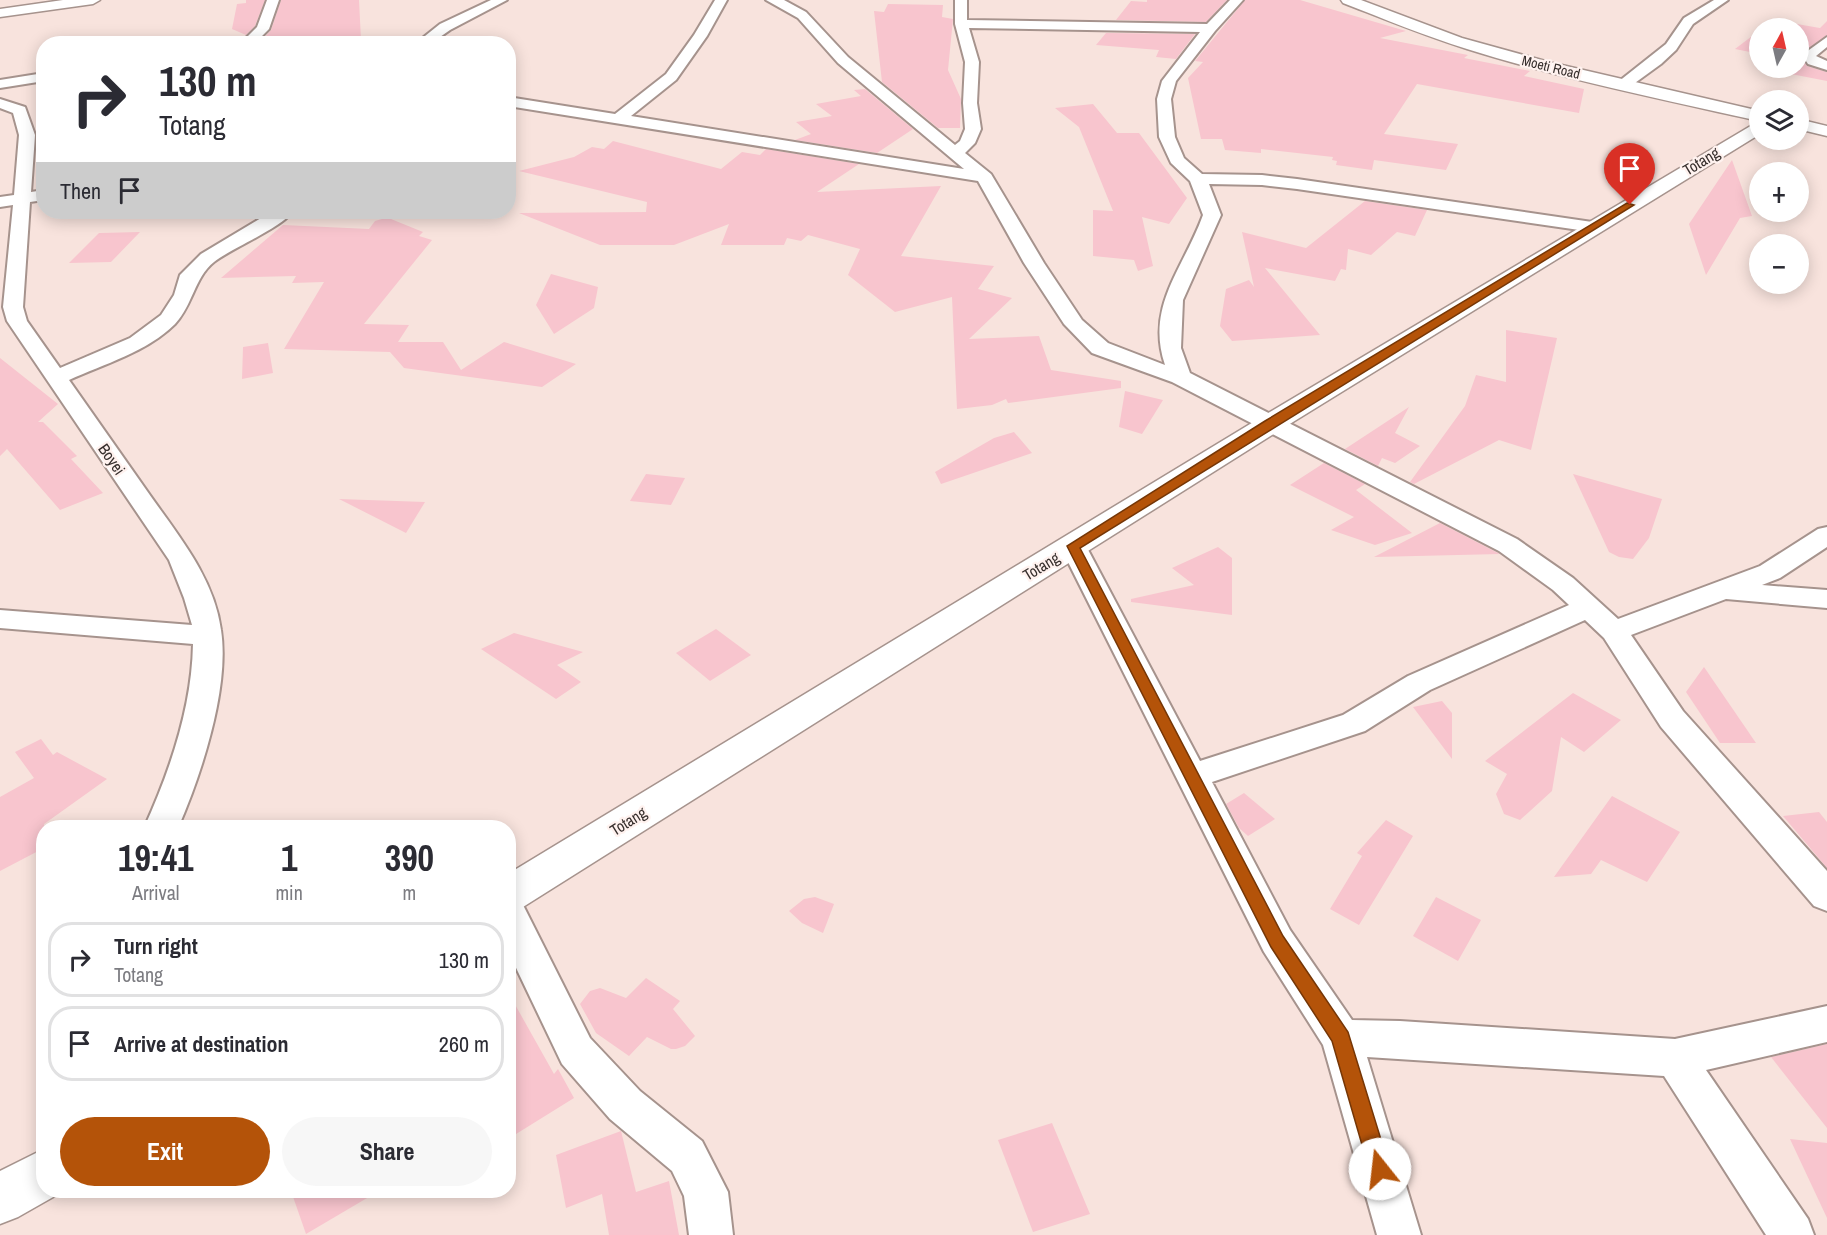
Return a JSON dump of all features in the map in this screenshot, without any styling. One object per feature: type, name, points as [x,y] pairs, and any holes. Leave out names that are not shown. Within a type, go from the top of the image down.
[{"type":"street","points":[[0,13],[93,0]]},
{"type":"street","points":[[255,36],[263,29],[273,0]]},
{"type":"street","points":[[432,36],[445,27],[501,0]]},
{"type":"street","points":[[619,118],[671,77],[700,36],[721,0]]},
{"type":"street","points":[[771,0],[786,5],[802,15],[843,60],[985,178],[1034,263],[1074,324],[1101,348],[1139,364],[1180,377],[1508,546],[1563,584],[1614,631],[1672,719],[1827,896]]},
{"type":"street","points":[[955,153],[967,143],[973,129],[970,103],[972,62],[961,24],[961,0]]},
{"type":"street","points":[[1180,377],[1170,348],[1173,300],[1212,215],[1198,179],[1177,160],[1170,145],[1164,118],[1164,99],[1169,81],[1210,28],[1237,0]]},
{"type":"street","name":"Moeti Road","points":[[1348,0],[1471,45],[1623,85],[1749,114]]},
{"type":"street","points":[[1623,85],[1671,47],[1688,21],[1722,0]]},
{"type":"street","points":[[961,24],[1210,28]]},
{"type":"street","points":[[1827,41],[1809,55],[1813,60],[1827,66]]},
{"type":"street","points":[[0,84],[36,78]]},
{"type":"street","name":"Boyei","points":[[0,103],[21,110],[35,133],[22,199],[14,307],[17,321],[182,560],[198,594],[208,636],[206,677],[191,741],[164,820]]},
{"type":"street","points":[[516,103],[985,178]]},
{"type":"street","points":[[1809,127],[1827,131]]},
{"type":"street","name":"Totang","points":[[516,890],[1269,424],[1749,133]]},
{"type":"street","points":[[1198,179],[1262,180],[1297,184],[1593,227]]},
{"type":"street","points":[[55,378],[137,342],[168,319],[184,295],[190,274],[208,258],[272,219]]},
{"type":"street","points":[[1614,631],[1770,572],[1827,535]]},
{"type":"street","points":[[1073,546],[1277,941],[1341,1038],[1399,1235]]},
{"type":"street","points":[[1723,590],[1827,599]]},
{"type":"street","points":[[1192,776],[1354,723],[1419,683],[1588,607]]},
{"type":"street","points":[[0,619],[208,636]]},
{"type":"street","points":[[516,928],[576,1051],[625,1105],[687,1156],[706,1192],[711,1235]]},
{"type":"street","points":[[1341,1038],[1400,1039],[1675,1058],[1827,1024]]},
{"type":"street","points":[[1675,1058],[1792,1235]]},
{"type":"street","points":[[0,1199],[36,1179]]},
{"type":"building","points":[[246,0],[265,0],[255,26],[246,35],[232,29],[237,4],[246,3]]},
{"type":"building","points":[[281,0],[359,0],[361,36],[266,36],[271,30]]},
{"type":"building","points":[[1147,0],[1227,0],[1206,22],[1116,20],[1131,1],[1147,2]]},
{"type":"building","points":[[1245,0],[1300,0],[1406,31],[1380,38],[1468,55],[1464,58],[1530,71],[1524,76],[1584,89],[1579,113],[1417,84],[1384,134],[1458,144],[1446,170],[1374,160],[1372,170],[1336,165],[1337,161],[1332,160],[1333,157],[1261,149],[1261,153],[1225,150],[1222,139],[1201,139],[1188,78],[1203,62],[1195,61]]},
{"type":"building","points":[[888,4],[943,5],[942,17],[953,19],[948,70],[961,99],[960,128],[938,128],[882,82],[874,11],[884,12]]},
{"type":"building","points":[[1827,21],[1827,35],[1809,48],[1809,26],[1820,28]]},
{"type":"building","points":[[1106,33],[1195,34],[1176,59],[1156,57],[1159,50],[1096,45]]},
{"type":"building","points":[[1749,38],[1749,52],[1735,49]]},
{"type":"building","points":[[1809,67],[1827,72],[1827,81],[1809,78]]},
{"type":"building","points":[[865,89],[913,129],[877,153],[795,140],[811,134],[796,122],[832,116],[816,104],[861,96],[854,90]]},
{"type":"building","points":[[1093,104],[1117,133],[1139,133],[1187,198],[1169,224],[1142,217],[1153,266],[1138,271],[1134,260],[1093,256],[1093,210],[1113,211],[1079,127],[1055,108]]},
{"type":"building","points":[[613,141],[721,169],[742,152],[760,155],[766,149],[859,164],[817,192],[941,186],[901,256],[994,266],[978,289],[1012,298],[969,339],[1039,336],[1051,370],[1121,381],[1121,388],[1008,403],[1006,399],[992,405],[957,409],[952,297],[895,312],[848,275],[860,249],[808,235],[801,241],[787,238],[784,245],[721,245],[729,224],[674,245],[600,245],[519,213],[646,212],[647,202],[519,171],[574,157],[592,147],[604,149]]},
{"type":"building","points":[[1732,160],[1749,208],[1749,216],[1740,218],[1706,275],[1689,224]]},
{"type":"building","points":[[1365,201],[1427,210],[1415,236],[1397,232],[1371,255],[1348,249],[1346,270],[1341,269],[1335,281],[1265,268],[1320,335],[1232,341],[1220,326],[1226,289],[1249,280],[1254,287],[1242,232],[1306,248]]},
{"type":"building","points":[[391,219],[423,232],[419,236],[432,240],[364,324],[409,325],[398,342],[443,342],[461,370],[504,342],[576,364],[542,387],[404,368],[390,352],[284,349],[324,282],[292,283],[296,276],[221,278],[283,225],[369,229],[375,221]]},
{"type":"building","points":[[140,232],[111,262],[69,263],[99,233]]},
{"type":"building","points":[[551,274],[598,287],[594,308],[554,334],[536,305]]},
{"type":"building","points":[[1506,330],[1557,338],[1531,450],[1499,440],[1414,484],[1410,482],[1465,406],[1476,375],[1506,382]]},
{"type":"building","points":[[268,343],[273,373],[242,379],[243,347]]},
{"type":"building","points":[[0,358],[58,404],[38,422],[43,422],[77,456],[71,459],[103,493],[60,510],[7,449],[0,456]]},
{"type":"building","points":[[1125,391],[1163,400],[1142,434],[1119,427]]},
{"type":"building","points":[[1409,407],[1395,433],[1420,446],[1395,463],[1382,458],[1378,466],[1345,449]]},
{"type":"building","points":[[1014,432],[1032,453],[941,484],[935,472],[994,438]]},
{"type":"building","points":[[1324,463],[1365,484],[1356,490],[1412,533],[1375,545],[1331,530],[1354,517],[1290,485]]},
{"type":"building","points":[[646,474],[685,478],[671,505],[630,501]]},
{"type":"building","points":[[1573,474],[1662,499],[1649,538],[1633,559],[1619,557],[1609,552]]},
{"type":"building","points":[[339,499],[425,502],[406,533]]},
{"type":"building","points":[[1440,523],[1500,554],[1374,557]]},
{"type":"building","points":[[1218,547],[1232,558],[1232,615],[1131,602],[1131,599],[1194,585],[1172,568]]},
{"type":"building","points":[[716,629],[751,655],[710,681],[676,653]]},
{"type":"building","points":[[514,633],[583,652],[557,665],[581,682],[556,699],[481,649]]},
{"type":"building","points":[[1704,667],[1756,743],[1720,743],[1686,692]]},
{"type":"building","points":[[1573,693],[1621,720],[1584,752],[1561,737],[1552,791],[1520,820],[1504,814],[1496,794],[1507,774],[1485,761]]},
{"type":"building","points":[[1442,701],[1452,713],[1452,759],[1413,707]]},
{"type":"building","points":[[41,739],[53,755],[57,752],[107,779],[50,820],[36,820],[36,852],[0,871],[0,797],[34,778],[15,752]]},
{"type":"building","points":[[1244,793],[1275,819],[1248,836],[1239,828],[1226,804]]},
{"type":"building","points":[[1612,796],[1680,832],[1647,882],[1601,860],[1591,874],[1554,877]]},
{"type":"building","points":[[1819,812],[1827,822],[1827,868],[1783,816]]},
{"type":"building","points":[[1386,820],[1413,836],[1359,925],[1330,909],[1362,856],[1357,853]]},
{"type":"building","points":[[815,897],[834,904],[823,933],[802,923],[789,911],[804,899]]},
{"type":"building","points":[[1436,897],[1481,920],[1458,961],[1413,936]]},
{"type":"building","points":[[646,978],[680,1001],[673,1009],[695,1036],[685,1046],[676,1049],[671,1049],[647,1037],[629,1056],[596,1033],[580,1004],[590,991],[600,988],[626,998]]},
{"type":"building","points":[[516,1006],[554,1074],[558,1069],[574,1098],[516,1134]]},
{"type":"building","points":[[1827,1044],[1827,1128],[1771,1057]]},
{"type":"building","points":[[1052,1123],[1090,1214],[1033,1232],[998,1140]]},
{"type":"building","points":[[621,1131],[636,1192],[669,1181],[679,1235],[609,1235],[602,1194],[566,1208],[556,1155]]},
{"type":"building","points":[[1790,1139],[1827,1143],[1827,1218]]},
{"type":"building","points":[[293,1198],[367,1198],[306,1234]]},
{"type":"route","points":[[1380,1169],[1341,1038],[1277,941],[1073,546],[1630,205]]}]
